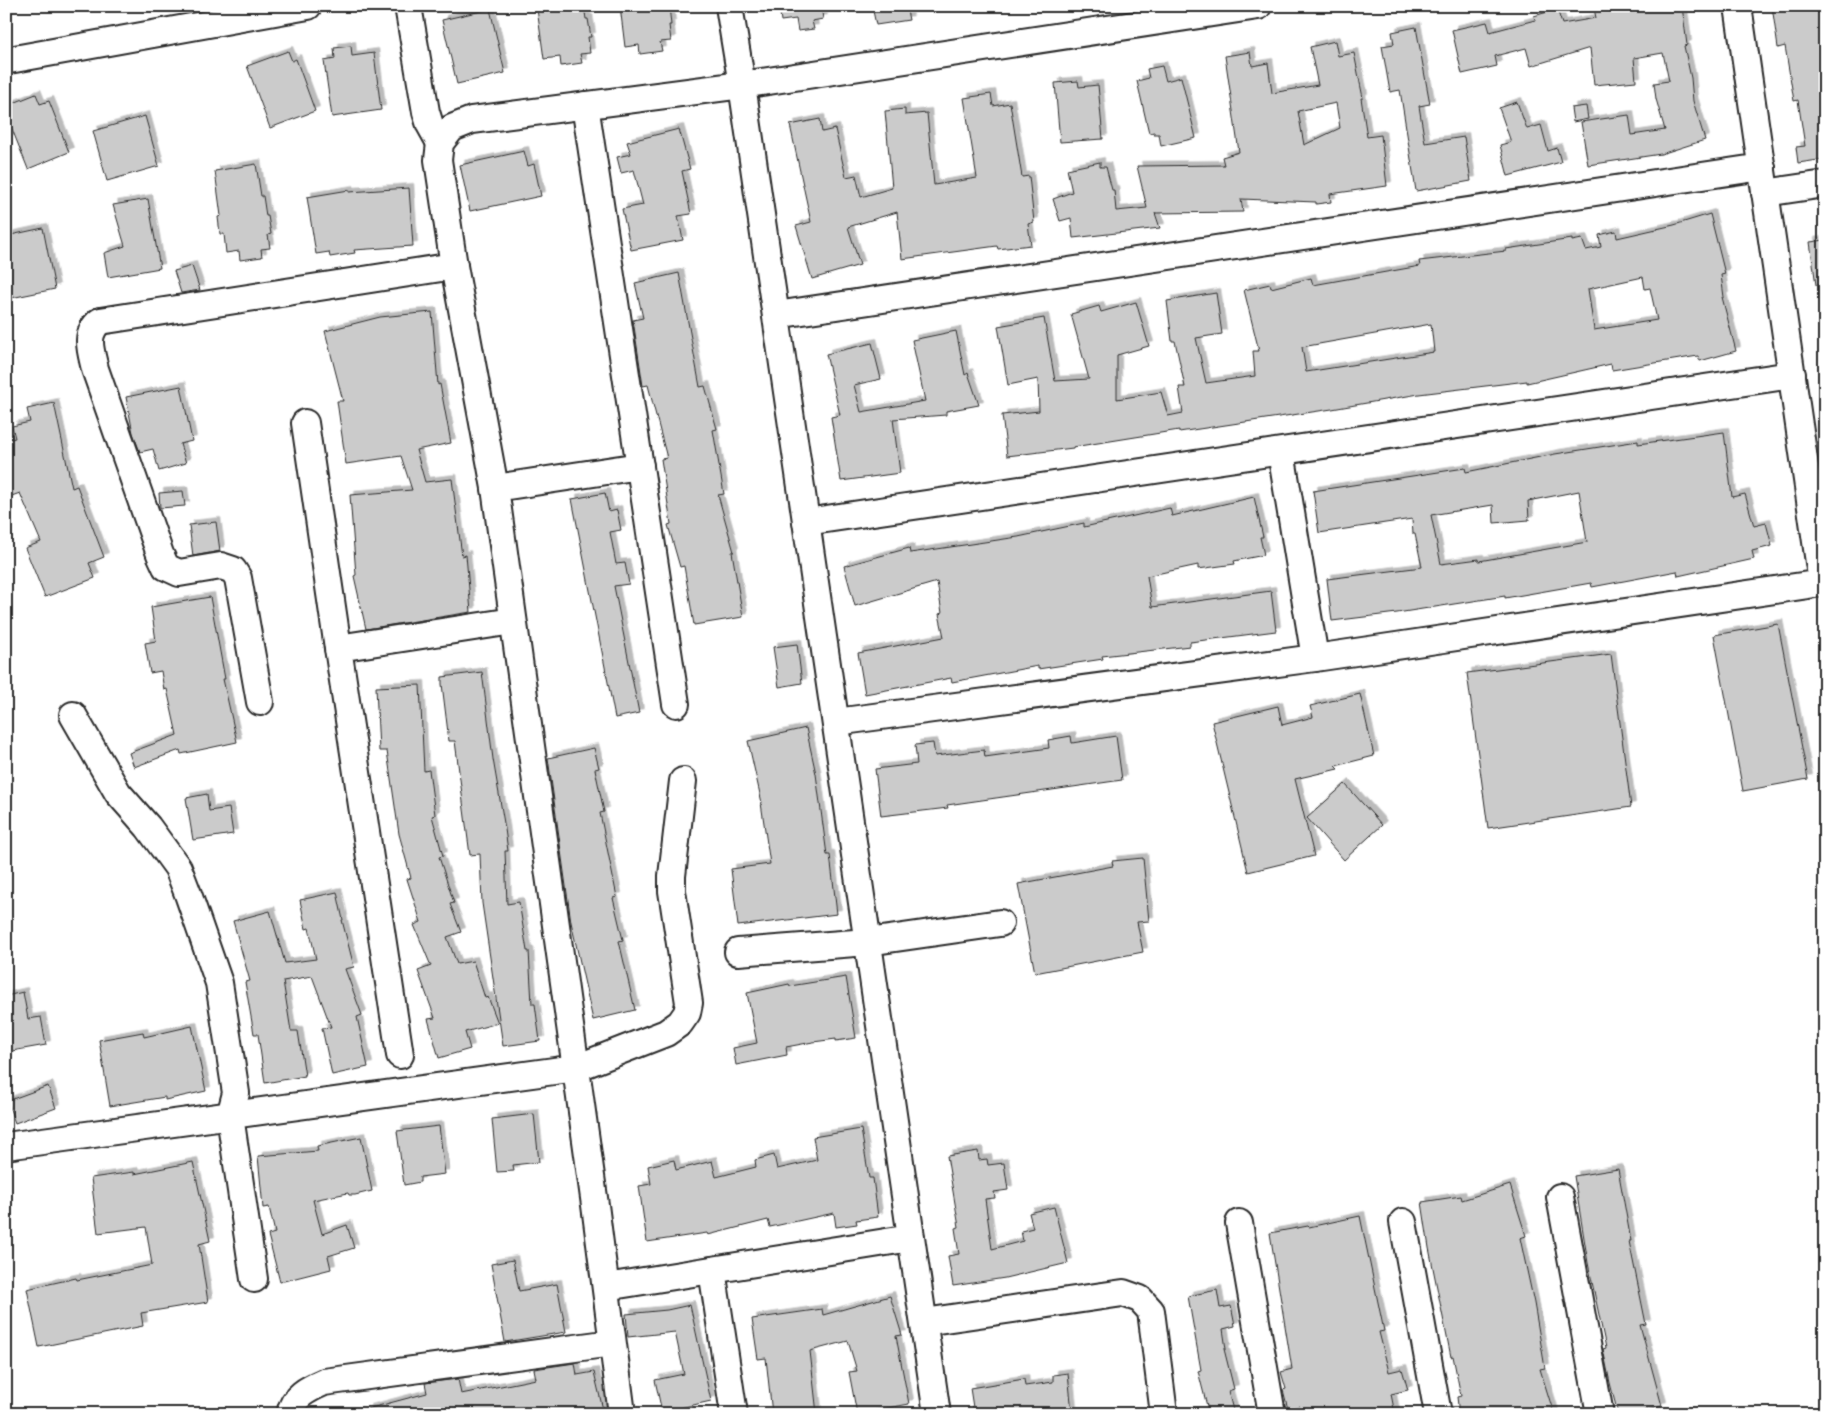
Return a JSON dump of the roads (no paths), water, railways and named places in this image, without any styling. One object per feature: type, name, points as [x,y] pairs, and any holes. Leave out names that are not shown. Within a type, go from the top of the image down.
[{"type":"street","points":[[9,60],[308,6]]},
{"type":"street","points":[[408,6],[426,112],[430,125],[440,143]]},
{"type":"street","points":[[729,6],[937,1414]]},
{"type":"street","points":[[622,1414],[513,620],[494,488],[454,266],[438,160],[440,143],[452,128],[472,120],[742,85],[1258,6]]},
{"type":"street","points":[[836,722],[1315,658],[1822,583],[1738,6]]},
{"type":"street","points":[[586,105],[676,704]]},
{"type":"street","points":[[776,314],[1763,180],[1825,184]]},
{"type":"street","points":[[260,702],[238,578],[233,570],[221,566],[179,573],[166,567],[95,369],[89,342],[92,327],[100,321],[454,266]]},
{"type":"street","points":[[806,522],[1792,375]]},
{"type":"street","points":[[305,424],[400,1054]]},
{"type":"street","points":[[1281,452],[1315,658]]},
{"type":"street","points":[[494,488],[640,466]]},
{"type":"street","points":[[338,648],[513,620]]},
{"type":"street","points":[[73,715],[118,793],[148,827],[178,868],[219,983],[236,1093],[230,1116],[254,1279]]},
{"type":"street","points":[[6,1146],[576,1068],[666,1033],[680,1023],[687,1013],[689,1002],[672,891],[683,780]]},
{"type":"street","points":[[738,952],[868,942],[1000,923]]},
{"type":"street","points":[[1560,1197],[1600,1414]]},
{"type":"street","points":[[1403,1222],[1438,1414]]},
{"type":"street","points":[[1239,1223],[1272,1414]]},
{"type":"street","points":[[606,1287],[911,1238]]},
{"type":"street","points":[[712,1270],[734,1414]]},
{"type":"street","points":[[924,1322],[1123,1293],[1140,1298],[1151,1311],[1164,1414]]},
{"type":"street","points":[[290,1414],[292,1404],[305,1390],[324,1382],[612,1343]]}]
